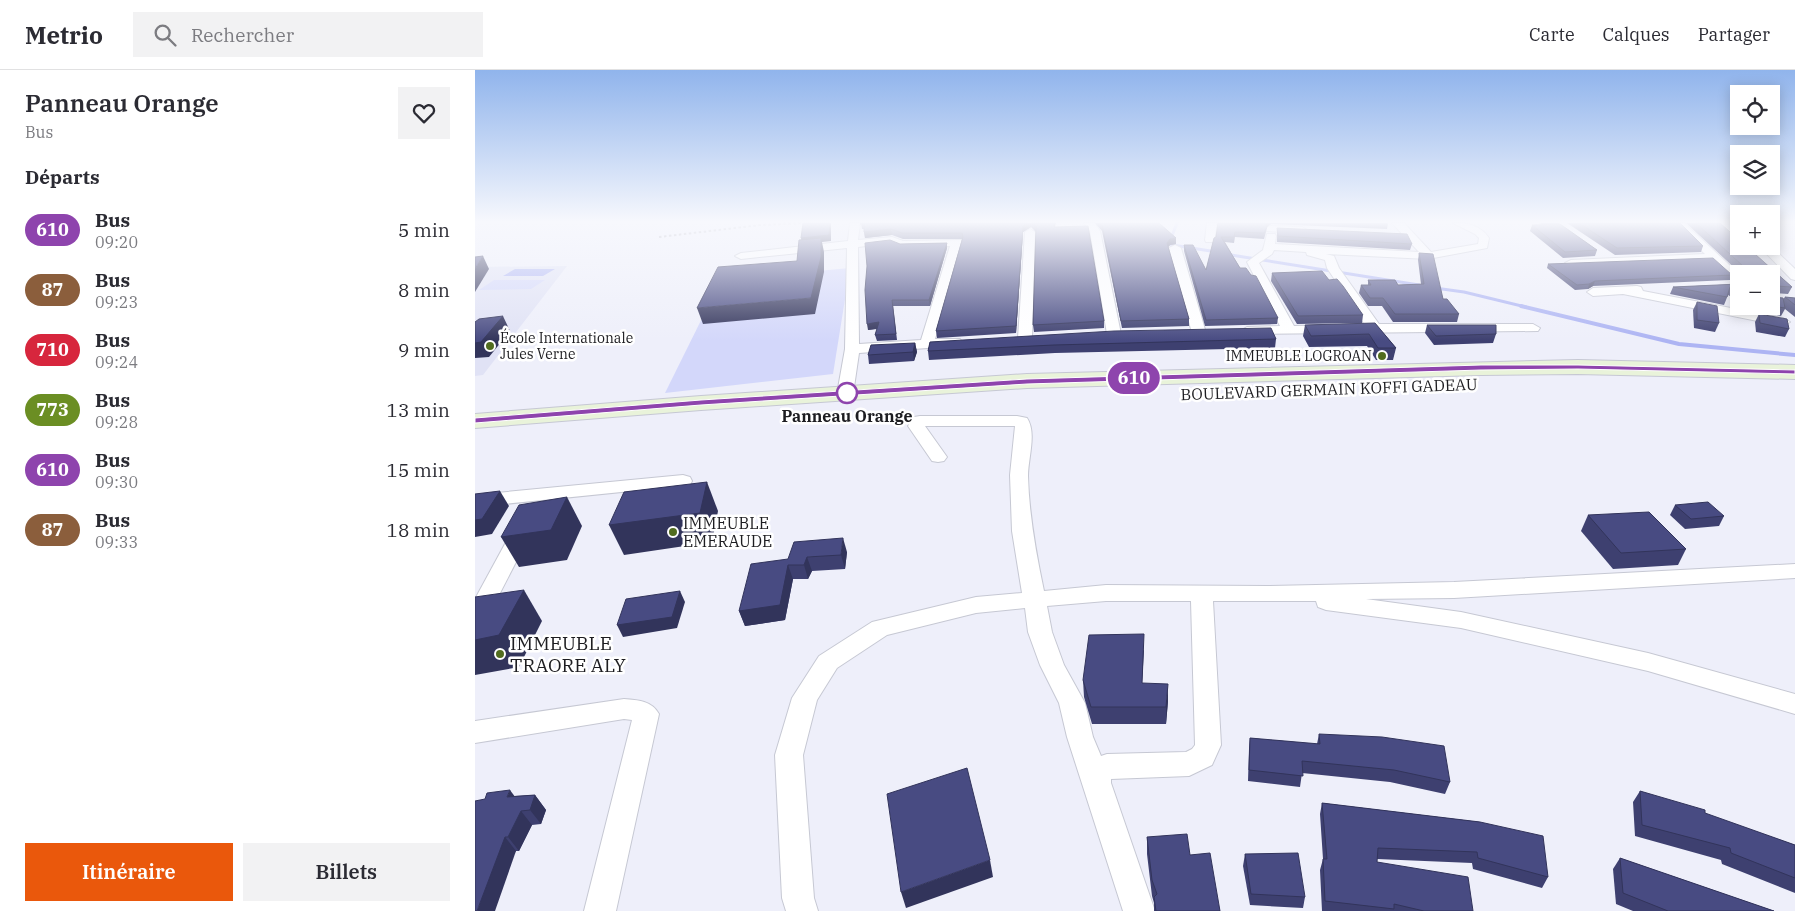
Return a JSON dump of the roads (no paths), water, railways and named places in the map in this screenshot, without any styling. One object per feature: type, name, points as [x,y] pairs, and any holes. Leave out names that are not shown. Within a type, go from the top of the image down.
[{"type":"main road","name":"BOULEVARD GERMAIN KOFFI GADEAU","points":[[475,421],[1027,381],[1481,368],[1578,367],[1795,372]]},
{"type":"main road","name":"BOULEVARD GERMAIN KOFFI GADEAU","points":[[475,434],[817,410],[1042,397],[1583,383],[1795,388]]},
{"type":"street","points":[[845,394],[852,349],[853,262]]},
{"type":"street","points":[[927,344],[951,262]]},
{"type":"street","points":[[1025,338],[1029,262]]},
{"type":"street","points":[[1099,262],[1114,334]]},
{"type":"street","points":[[1180,262],[1204,333],[1180,333]]},
{"type":"street","points":[[1253,262],[1289,330]]},
{"type":"street","points":[[1332,262],[1335,271],[1375,329]]},
{"type":"street","points":[[1563,263],[1581,262]]},
{"type":"street","points":[[1718,262],[1730,277]]},
{"type":"street","points":[[1781,262],[1795,276]]},
{"type":"street","points":[[1593,292],[1682,288]]},
{"type":"street","points":[[1625,291],[1789,326]]},
{"type":"street","points":[[1777,315],[1789,326]]},
{"type":"street","points":[[1229,332],[1533,328]]},
{"type":"street","points":[[852,349],[966,342]]},
{"type":"street","points":[[937,457],[916,426],[920,421],[1021,422],[1023,426],[1019,475],[1022,531],[1040,632],[1052,665],[1073,703],[1080,736],[1139,911]]},
{"type":"street","points":[[475,501],[683,481]]},
{"type":"street","points":[[475,620],[543,493]]},
{"type":"street","points":[[802,911],[798,898],[789,755],[805,698],[828,662],[880,628],[976,605],[1106,593],[1267,594],[1454,590],[1795,571]]},
{"type":"street","points":[[1097,783],[1098,773],[1107,766],[1189,764],[1202,757],[1208,745],[1202,594]]},
{"type":"street","points":[[1267,594],[1461,620],[1648,662],[1795,704]]},
{"type":"street","points":[[475,732],[624,709],[639,710],[646,714],[600,911]]},
{"type":"water","points":[[515,269],[555,269],[543,276],[503,276]]},
{"type":"waterway","points":[[1277,262],[1419,285]]},
{"type":"waterway","points":[[1435,288],[1464,292],[1526,307]]},
{"type":"waterway","points":[[1521,306],[1679,344],[1795,355]]},
{"type":"place","name":"École Internationale Jules Verne","points":[[490,346]]},
{"type":"place","name":"IMMEUBLE LOGROAN","points":[[1382,356]]},
{"type":"place","name":"Panneau Orange","points":[[847,393]]},
{"type":"place","name":"IMMEUBLE EMERAUDE","points":[[673,532]]},
{"type":"place","name":"IMMEUBLE TRAORE ALY","points":[[500,654]]}]
